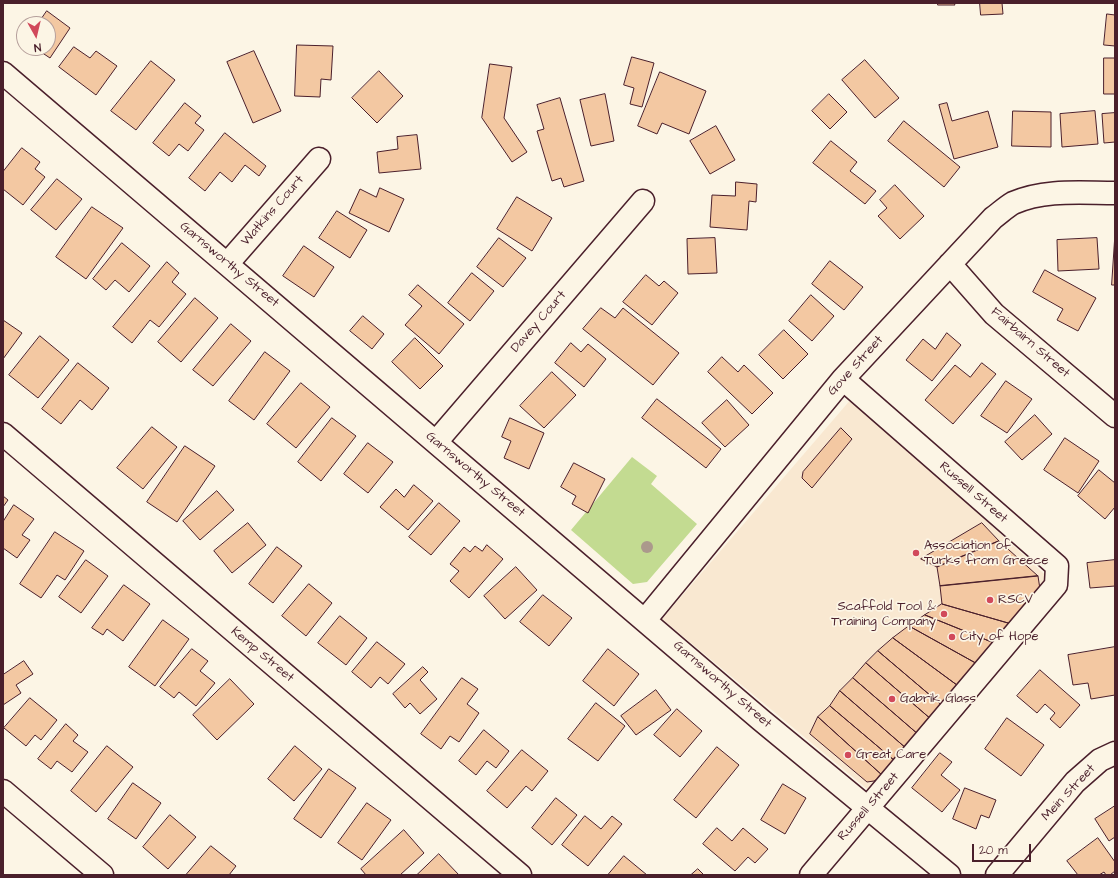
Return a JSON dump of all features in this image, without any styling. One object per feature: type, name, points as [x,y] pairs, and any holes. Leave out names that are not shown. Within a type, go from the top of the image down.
[{"type":"street","name":"Garnsworthy Street","points":[[3,73],[228,263],[645,620],[868,809],[949,875]]},
{"type":"street","name":"Watkins Court","points":[[228,263],[318,159]]},
{"type":"street","name":"Gove Street","points":[[645,620],[843,380],[993,218],[1012,204],[1036,195],[1054,192],[1115,193]]},
{"type":"street","name":"Davey Court","points":[[436,442],[643,201]]},
{"type":"street","name":"Fairbairn Street","points":[[950,264],[994,314],[1115,416]]},
{"type":"street","name":"Russell Street","points":[[811,875],[1056,585],[1058,575],[1057,566],[843,380]]},
{"type":"street","name":"Kemp Street","points":[[3,434],[520,875]]},
{"type":"street","name":"Mein Street","points":[[997,875],[1075,782],[1100,760],[1115,753]]},
{"type":"street","points":[[3,791],[102,875]]},
{"type":"shaded area","points":[[852,398],[1053,582],[872,793],[662,619]]},
{"type":"green space","points":[[632,457],[657,476],[651,484],[697,524],[647,582],[633,584],[571,530]]},
{"type":"building","points":[[938,3],[954,3],[955,5],[938,5]]},
{"type":"building","points":[[980,3],[1002,3],[1003,14],[981,15]]},
{"type":"building","points":[[47,11],[54,16],[44,16]]},
{"type":"building","points":[[1107,14],[1115,15],[1115,46],[1104,45]]},
{"type":"building","points":[[56,18],[70,28],[56,49]]},
{"type":"building","points":[[297,45],[333,46],[331,80],[321,79],[320,97],[295,96]]},
{"type":"building","points":[[74,47],[90,58],[96,51],[117,66],[96,95],[59,67]]},
{"type":"building","points":[[254,51],[281,111],[253,123],[227,62]]},
{"type":"building","points":[[632,57],[654,63],[642,107],[630,104],[634,88],[624,85]]},
{"type":"building","points":[[1104,58],[1115,58],[1115,94],[1104,94]]},
{"type":"building","points":[[865,60],[899,98],[875,118],[842,80]]},
{"type":"building","points":[[151,61],[175,80],[136,130],[111,111]]},
{"type":"building","points":[[490,64],[512,67],[504,118],[527,152],[512,162],[482,118]]},
{"type":"building","points":[[379,71],[403,96],[377,123],[352,98]]},
{"type":"building","points":[[660,72],[706,91],[689,134],[662,123],[657,134],[638,126]]},
{"type":"building","points":[[605,94],[614,141],[591,146],[580,100]]},
{"type":"building","points":[[829,94],[847,112],[830,129],[812,111]]},
{"type":"building","points":[[560,98],[584,181],[564,187],[561,178],[552,181],[537,131],[544,129],[537,105]]},
{"type":"building","points":[[185,103],[201,116],[195,123],[204,130],[188,151],[179,144],[169,156],[153,143]]},
{"type":"building","points":[[947,103],[952,121],[988,111],[998,147],[954,159],[939,105]]},
{"type":"building","points":[[1013,111],[1051,112],[1051,147],[1012,146]]},
{"type":"building","points":[[1095,111],[1098,144],[1062,147],[1060,114]]},
{"type":"building","points":[[1115,113],[1115,142],[1104,143],[1102,114]]},
{"type":"building","points":[[904,121],[960,167],[944,187],[888,141]]},
{"type":"building","points":[[716,126],[735,160],[710,174],[690,141]]},
{"type":"building","points":[[225,133],[266,166],[259,176],[245,165],[232,182],[220,172],[205,191],[189,178]]},
{"type":"building","points":[[417,135],[421,169],[379,173],[377,152],[398,149],[397,137]]},
{"type":"building","points":[[831,141],[857,162],[850,171],[876,191],[865,204],[813,163]]},
{"type":"building","points":[[22,148],[40,162],[35,169],[45,177],[23,205],[3,189],[3,172]]},
{"type":"building","points":[[57,179],[82,199],[56,230],[31,210]]},
{"type":"building","points":[[736,182],[757,184],[756,202],[749,201],[747,230],[710,227],[712,195],[735,196]]},
{"type":"building","points":[[895,185],[924,216],[900,239],[878,216],[887,208],[880,200]]},
{"type":"building","points":[[380,188],[404,199],[389,232],[349,213],[360,189],[376,197]]},
{"type":"building","points":[[517,197],[552,218],[532,251],[497,229]]},
{"type":"building","points":[[92,207],[123,228],[86,279],[56,257]]},
{"type":"building","points":[[337,211],[367,230],[350,258],[319,238]]},
{"type":"building","points":[[1115,234],[1115,285],[1112,285]]},
{"type":"building","points":[[499,238],[526,258],[503,287],[477,267]]},
{"type":"building","points":[[715,238],[717,273],[688,274],[687,239]]},
{"type":"building","points":[[1097,238],[1099,269],[1058,271],[1057,240]]},
{"type":"building","points":[[122,243],[150,266],[129,292],[115,280],[106,290],[93,279]]},
{"type":"building","points":[[304,246],[334,267],[314,297],[283,276]]},
{"type":"building","points":[[830,261],[863,287],[844,310],[812,284]]},
{"type":"building","points":[[167,262],[179,273],[172,282],[186,294],[159,327],[150,320],[132,343],[113,327]]},
{"type":"building","points":[[1045,270],[1096,298],[1078,331],[1057,320],[1063,309],[1033,292]]},
{"type":"building","points":[[472,273],[494,291],[470,321],[448,303]]},
{"type":"building","points":[[646,275],[659,286],[664,281],[678,293],[652,325],[623,302]]},
{"type":"building","points":[[418,285],[464,324],[439,354],[405,325],[422,306],[409,295]]},
{"type":"building","points":[[811,295],[834,316],[812,341],[789,321]]},
{"type":"building","points":[[195,298],[218,318],[181,362],[158,342]]},
{"type":"building","points":[[601,308],[615,318],[623,308],[679,353],[653,385],[583,329]]},
{"type":"building","points":[[363,316],[384,334],[372,349],[350,331]]},
{"type":"building","points":[[3,320],[22,333],[3,359]]},
{"type":"building","points":[[231,324],[251,341],[213,386],[193,370]]},
{"type":"building","points":[[784,330],[808,354],[783,379],[759,355]]},
{"type":"building","points":[[947,333],[961,345],[932,381],[906,360],[923,339],[935,349]]},
{"type":"building","points":[[40,336],[69,360],[38,398],[9,375]]},
{"type":"building","points":[[415,338],[443,366],[420,389],[392,362]]},
{"type":"building","points":[[571,343],[581,352],[588,344],[606,359],[584,387],[555,363]]},
{"type":"building","points":[[265,352],[290,371],[254,420],[229,401]]},
{"type":"building","points":[[722,357],[738,372],[744,365],[773,393],[752,414],[708,372]]},
{"type":"building","points":[[78,363],[109,388],[92,410],[80,400],[61,424],[42,409]]},
{"type":"building","points":[[982,363],[996,374],[953,424],[925,400],[955,365],[970,377]]},
{"type":"building","points":[[552,372],[576,395],[544,428],[520,406]]},
{"type":"building","points":[[1006,381],[1032,399],[1007,433],[981,416]]},
{"type":"building","points":[[301,383],[330,407],[296,448],[267,424]]},
{"type":"building","points":[[657,399],[721,449],[706,468],[642,418]]},
{"type":"building","points":[[727,400],[749,425],[725,447],[702,423]]},
{"type":"building","points":[[1035,415],[1052,434],[1022,460],[1005,442]]},
{"type":"building","points":[[332,418],[356,436],[321,481],[298,462]]},
{"type":"building","points":[[510,418],[544,433],[529,469],[504,458],[511,441],[502,437]]},
{"type":"building","points":[[152,427],[177,447],[143,489],[117,468]]},
{"type":"building","points":[[841,428],[852,439],[812,488],[802,478],[803,472]]},
{"type":"building","points":[[1065,438],[1099,461],[1078,493],[1044,470]]},
{"type":"building","points":[[368,443],[393,462],[368,493],[344,474]]},
{"type":"building","points":[[185,446],[215,466],[177,522],[147,502]]},
{"type":"building","points":[[574,463],[605,479],[588,513],[572,504],[576,496],[561,487]]},
{"type":"building","points":[[1099,470],[1115,483],[1115,507],[1105,519],[1078,496]]},
{"type":"building","points":[[414,485],[433,501],[408,530],[380,507],[396,489],[404,497]]},
{"type":"building","points":[[217,491],[234,510],[200,540],[183,521]]},
{"type":"building","points":[[3,496],[8,500],[3,507]]},
{"type":"building","points":[[439,503],[460,521],[431,555],[409,537]]},
{"type":"building","points":[[14,505],[34,519],[22,535],[30,540],[17,558],[3,548],[3,522]]},
{"type":"building","points":[[248,523],[266,545],[232,573],[214,551]]},
{"type":"building","points":[[982,523],[999,541],[937,567],[921,559]]},
{"type":"building","points":[[55,532],[84,551],[65,580],[57,575],[41,598],[20,584]]},
{"type":"building","points":[[999,541],[1038,576],[940,586],[937,567]]},
{"type":"building","points":[[487,545],[503,559],[469,598],[450,581],[459,571],[450,564],[464,547],[470,552],[475,546],[482,551]]},
{"type":"building","points":[[277,547],[302,566],[273,603],[249,584]]},
{"type":"building","points":[[86,560],[108,576],[81,613],[59,597]]},
{"type":"building","points":[[1115,560],[1115,586],[1090,588],[1087,563]]},
{"type":"building","points":[[516,567],[537,590],[505,619],[484,596]]},
{"type":"building","name":"RSCV","points":[[1038,576],[1041,596],[1015,625],[942,604],[940,586]]},
{"type":"building","points":[[309,584],[332,603],[306,636],[282,616]]},
{"type":"building","points":[[124,585],[150,604],[123,641],[107,629],[103,635],[92,628]]},
{"type":"building","points":[[543,595],[572,618],[549,646],[520,622]]},
{"type":"building","points":[[942,604],[1015,625],[999,645],[925,615]]},
{"type":"building","points":[[925,615],[999,645],[981,666],[909,626]]},
{"type":"building","points":[[340,616],[367,638],[346,665],[318,643]]},
{"type":"building","points":[[163,620],[189,639],[155,686],[129,667]]},
{"type":"building","points":[[909,626],[981,666],[961,688],[893,638]]},
{"type":"building","points":[[893,638],[961,688],[944,707],[878,651]]},
{"type":"building","points":[[377,642],[405,664],[388,684],[380,677],[371,688],[352,672]]},
{"type":"building","points":[[1115,647],[1115,695],[1091,699],[1088,683],[1073,685],[1068,655]]},
{"type":"building","points":[[192,649],[208,661],[200,671],[215,683],[196,706],[179,692],[174,698],[160,687]]},
{"type":"building","points":[[608,649],[639,674],[614,706],[583,681]]},
{"type":"building","points":[[878,651],[944,707],[932,720],[866,663]]},
{"type":"building","points":[[24,661],[33,674],[16,685],[21,693],[3,705],[3,675]]},
{"type":"building","name":"Gabrik Glass","points":[[866,663],[932,720],[919,735],[853,678]]},
{"type":"building","points":[[423,667],[428,672],[420,680],[437,699],[420,714],[410,703],[405,708],[393,694]]},
{"type":"building","points":[[1040,670],[1080,705],[1060,728],[1050,719],[1055,713],[1045,704],[1037,713],[1017,696]]},
{"type":"building","points":[[462,678],[478,689],[467,704],[479,713],[459,742],[450,736],[441,749],[421,734]]},
{"type":"building","points":[[853,678],[919,735],[907,749],[840,691]]},
{"type":"building","points":[[230,679],[254,704],[217,740],[193,715]]},
{"type":"building","points":[[656,690],[671,710],[636,735],[621,716]]},
{"type":"building","points":[[840,691],[907,749],[895,761],[830,706]]},
{"type":"building","points":[[30,698],[57,720],[41,740],[35,735],[26,746],[4,728]]},
{"type":"building","points":[[596,703],[625,726],[598,761],[568,739]]},
{"type":"building","points":[[830,706],[895,761],[883,776],[818,717]]},
{"type":"building","points":[[677,709],[702,731],[680,757],[654,735]]},
{"type":"building","name":"Great Care","points":[[818,717],[883,776],[874,781],[867,782],[810,734]]},
{"type":"building","points":[[1007,718],[1044,745],[1021,776],[985,749]]},
{"type":"building","points":[[66,724],[78,735],[73,741],[88,752],[72,772],[57,761],[51,769],[38,759]]},
{"type":"building","points":[[484,730],[509,751],[496,768],[487,761],[476,775],[459,761]]},
{"type":"building","points":[[107,746],[133,767],[96,812],[71,791]]},
{"type":"building","points":[[295,746],[322,769],[294,801],[268,779]]},
{"type":"building","points":[[717,747],[739,765],[696,818],[674,800]]},
{"type":"building","points":[[522,750],[548,771],[532,791],[526,786],[507,808],[487,791]]},
{"type":"building","points":[[940,753],[952,762],[941,775],[960,790],[942,812],[912,788]]},
{"type":"building","points":[[329,769],[356,788],[321,838],[294,819]]},
{"type":"building","points":[[133,783],[161,803],[136,839],[108,819]]},
{"type":"building","points":[[783,784],[806,798],[785,834],[761,820]]},
{"type":"building","points":[[965,788],[996,800],[989,818],[981,815],[976,829],[953,819]]},
{"type":"building","points":[[556,798],[577,815],[552,845],[532,828]]},
{"type":"building","points":[[367,803],[391,820],[362,860],[338,843]]},
{"type":"building","points":[[1115,806],[1115,837],[1109,841],[1095,819]]},
{"type":"building","points":[[170,815],[196,837],[168,869],[143,847]]},
{"type":"building","points":[[585,816],[601,829],[612,816],[622,824],[588,866],[562,845]]},
{"type":"building","points":[[717,828],[732,841],[743,828],[768,849],[755,863],[748,857],[735,871],[703,844]]},
{"type":"building","points":[[404,830],[424,853],[400,875],[366,875],[361,869]]},
{"type":"building","points":[[1098,838],[1115,862],[1115,871],[1110,875],[1106,875],[1104,872],[1099,875],[1078,875],[1067,861]]},
{"type":"building","points":[[211,846],[236,866],[229,875],[186,875]]},
{"type":"building","points":[[439,854],[459,875],[417,875]]},
{"type":"building","points":[[624,856],[647,875],[608,875]]},
{"type":"building","points":[[698,869],[704,875],[691,875]]},
{"type":"place","name":"Association of Turks from Greece","points":[[916,553]]},
{"type":"place","name":"RSCV","points":[[990,600]]},
{"type":"place","name":"Scaffold Tool & Training Company","points":[[944,614]]},
{"type":"place","name":"City of Hope","points":[[952,637]]},
{"type":"place","name":"Gabrik Glass","points":[[892,699]]},
{"type":"place","name":"Great Care","points":[[848,755]]}]
